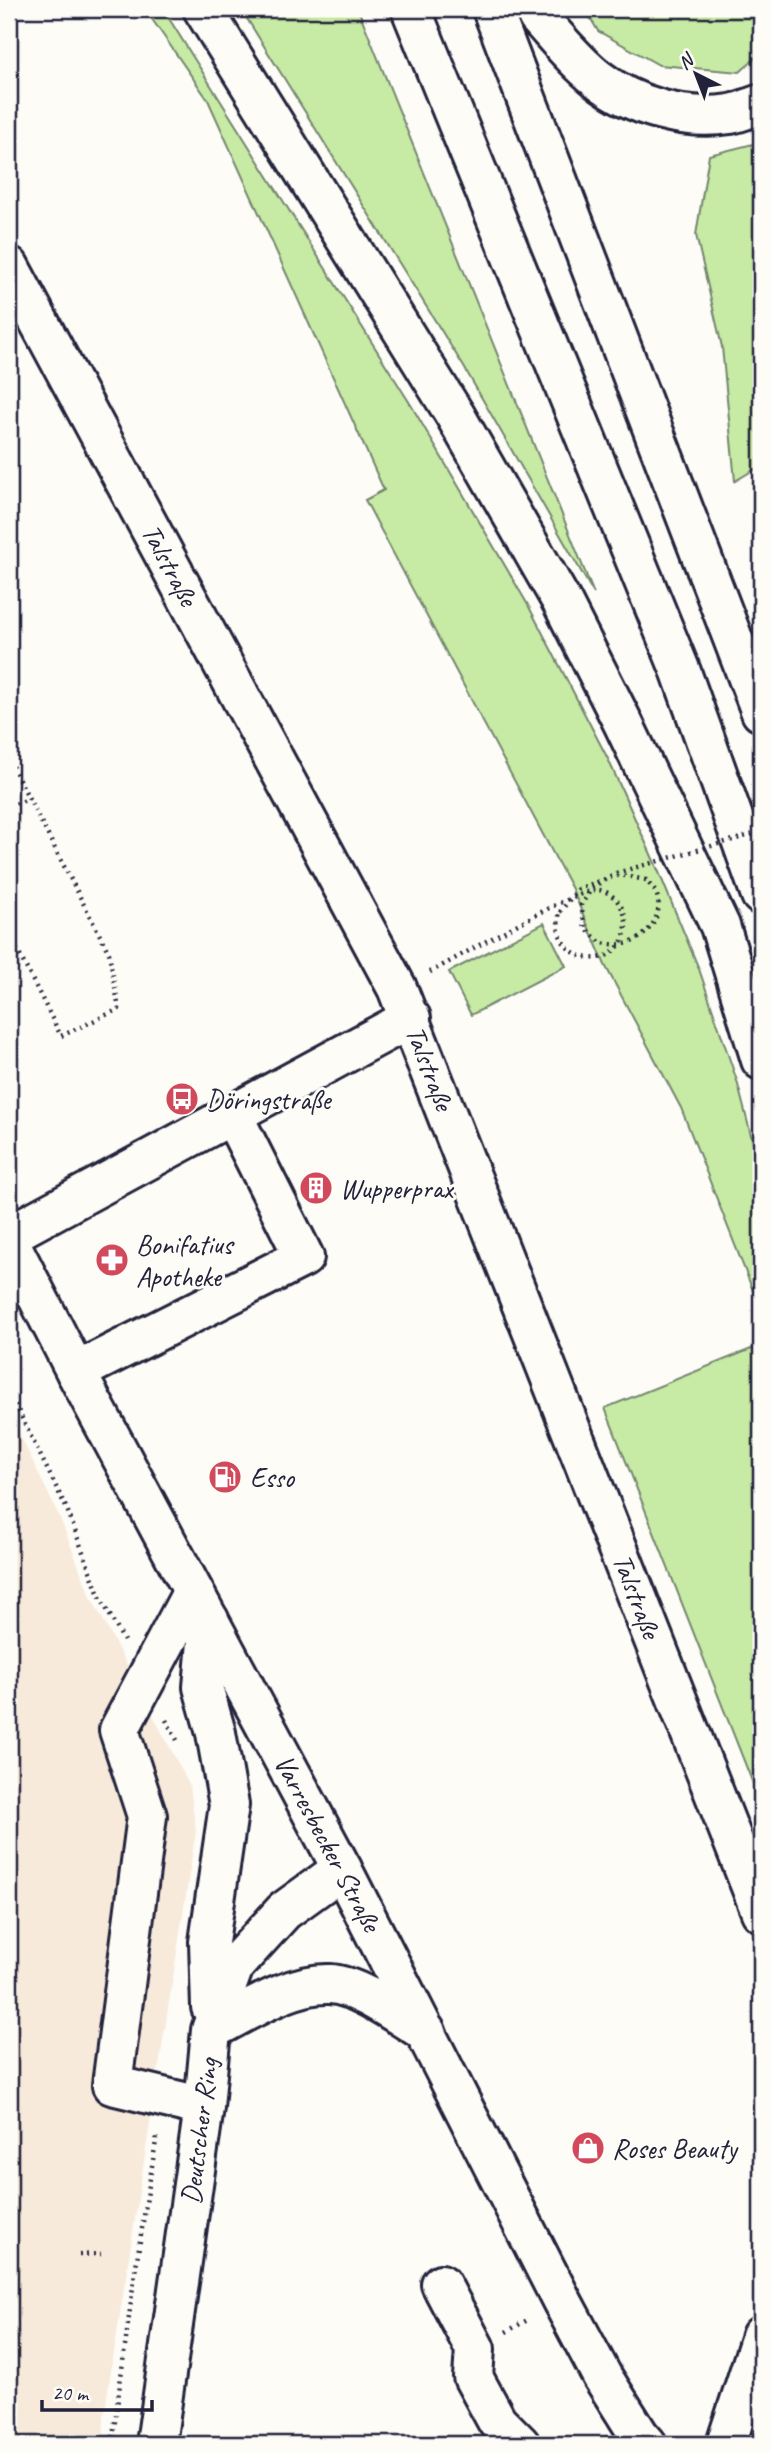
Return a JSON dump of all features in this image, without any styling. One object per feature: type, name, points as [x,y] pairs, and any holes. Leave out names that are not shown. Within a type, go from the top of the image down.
[{"type":"main road","points":[[203,9],[455,415],[562,602],[623,723],[719,926],[761,1060]]},
{"type":"main road","points":[[411,9],[681,672],[761,895]]},
{"type":"main road","points":[[492,9],[761,712]]},
{"type":"main road","points":[[534,9],[538,17],[597,78],[649,107],[685,114],[731,114],[761,104]]},
{"type":"main road","name":"Talstraße","points":[[9,266],[404,1003],[761,1912]]},
{"type":"main road","points":[[9,1235],[232,1114],[404,1003]]},
{"type":"main road","points":[[76,1372],[304,1257],[232,1114]]},
{"type":"main road","name":"Varresbecker Straße","points":[[9,1241],[76,1372],[342,1869],[562,2301],[602,2376],[639,2435],[648,2444]]},
{"type":"main road","points":[[201,1605],[204,1687],[216,1733],[229,1805],[209,1942],[211,2031],[292,1990],[331,1984],[364,1995],[426,2032]]},
{"type":"main road","points":[[201,1605],[119,1730],[147,1816],[112,2085],[204,2107]]},
{"type":"main road","name":"Deutscher Ring","points":[[156,2444],[204,2107],[211,2031],[234,1965],[284,1911],[342,1869]]},
{"type":"main road","points":[[441,2284],[475,2349],[473,2377],[497,2421],[520,2444]]},
{"type":"main road","points":[[726,2444],[761,2336]]},
{"type":"path","points":[[9,760],[109,953],[119,1009],[61,1036],[9,934]]},
{"type":"path","points":[[9,806],[29,799]]},
{"type":"path","points":[[404,1003],[565,901],[577,895],[588,893],[599,890],[615,899],[624,912],[626,925],[623,937],[617,945],[612,954],[592,960],[572,954],[563,941],[557,924],[560,912],[566,905],[572,897],[578,889],[599,881],[610,878],[620,875],[646,880],[656,893],[659,907],[654,924],[638,939],[624,944],[613,944],[601,943],[585,928],[581,905],[586,897],[592,888],[600,882],[608,876],[616,873],[761,832]]},
{"type":"path","points":[[79,2255],[101,2254]]},
{"type":"path","points":[[475,2349],[562,2301]]},
{"type":"shaded area","points":[[9,1412],[60,1518],[90,1595],[190,1786],[196,1831],[104,2416],[103,2444],[9,2444]]},
{"type":"green space","points":[[145,9],[163,9],[411,405],[528,605],[608,759],[699,969],[737,1081],[761,1174],[761,1311],[681,1108],[605,965],[572,889],[365,500],[384,490],[208,100]]},
{"type":"green space","points":[[241,9],[358,9],[594,594],[464,367]]},
{"type":"green space","points":[[585,9],[761,9],[761,53],[740,72],[659,65],[598,31]]},
{"type":"green space","points":[[761,142],[761,438],[757,468],[735,481],[722,347],[696,235],[709,155]]},
{"type":"green space","points":[[544,923],[566,966],[471,1015],[449,972]]},
{"type":"green space","points":[[761,1345],[761,1804],[605,1408]]},
{"type":"place","name":"Döringstraße","points":[[182,1099]]},
{"type":"place","name":"Wupperprax","points":[[316,1188]]},
{"type":"place","name":"Bonifatius Apotheke","points":[[112,1260]]},
{"type":"place","name":"Esso","points":[[225,1477]]},
{"type":"place","name":"Roses Beauty","points":[[588,2148]]}]
